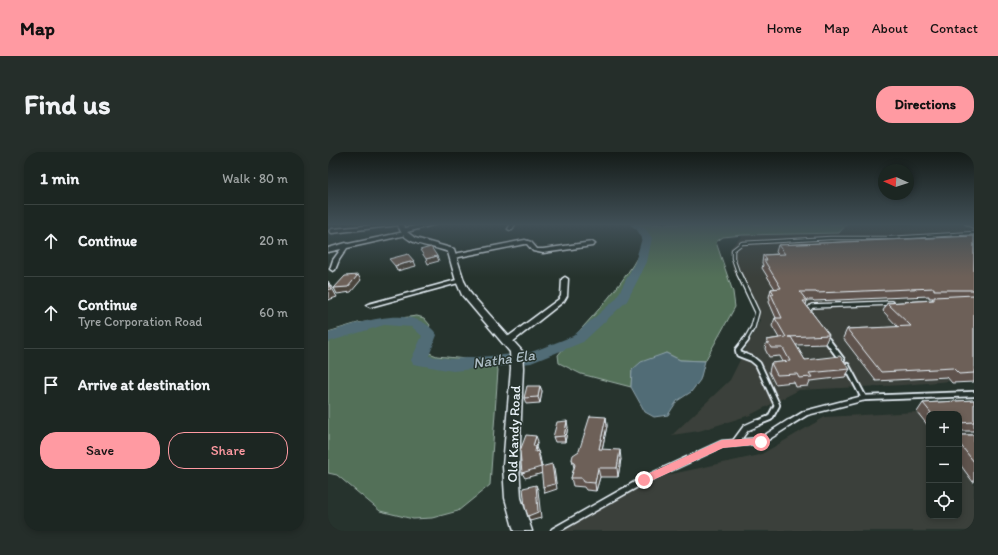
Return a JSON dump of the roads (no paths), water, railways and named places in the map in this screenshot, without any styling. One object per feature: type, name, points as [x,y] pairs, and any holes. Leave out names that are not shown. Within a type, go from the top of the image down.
[{"type":"street","points":[[328,250],[356,242]]},
{"type":"street","points":[[425,242],[446,248],[451,251],[454,256],[526,242],[529,243],[535,250],[543,251],[592,244]]},
{"type":"street","points":[[333,269],[336,260],[346,245]]},
{"type":"street","name":"Old Kandy Road","points":[[454,256],[460,281],[467,295],[516,351],[517,368],[513,411],[511,466],[513,498],[522,531]]},
{"type":"street","points":[[508,341],[562,300],[564,296],[565,278]]},
{"type":"street","points":[[370,305],[460,281]]},
{"type":"lane","points":[[735,443],[746,428],[770,418],[777,405],[758,364],[752,359],[740,354],[738,350],[748,336],[757,312],[755,303],[735,266],[732,255],[734,248],[738,245],[756,242]]},
{"type":"lane","points":[[812,318],[809,309],[812,306],[900,303]]},
{"type":"lane","points":[[820,330],[848,368],[864,398]]},
{"type":"lane","points":[[554,531],[644,480],[722,444],[761,442],[806,413],[864,398],[974,394]]},
{"type":"water","points":[[666,353],[680,360],[705,361],[700,380],[691,392],[677,401],[668,415],[654,417],[645,412],[631,387],[632,370],[641,362]]},
{"type":"waterway","name":"Natha Ela","points":[[328,337],[383,321],[416,323],[430,335],[419,360],[453,365],[531,358],[578,339],[621,301],[641,262],[646,242]]}]
